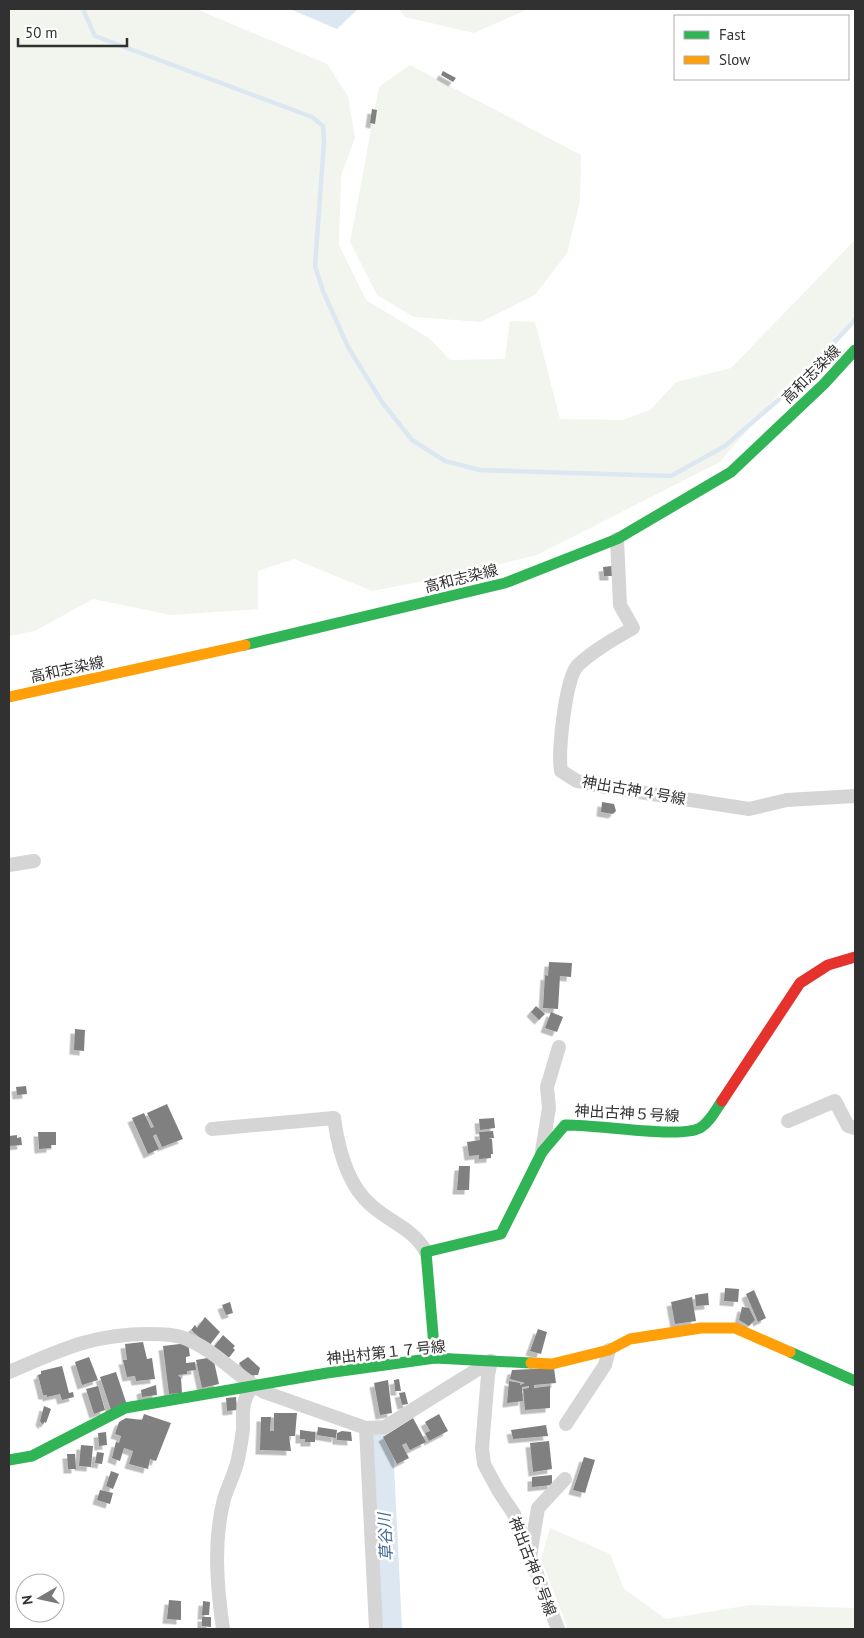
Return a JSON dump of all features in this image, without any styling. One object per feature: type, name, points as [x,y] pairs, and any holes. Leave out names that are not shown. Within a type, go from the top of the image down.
[{"type":"street","name":"高和志染線","points":[[9,697],[327,627],[505,583],[617,539],[731,472],[824,384],[855,350]]},
{"type":"street","name":"神出古神４号線","points":[[617,539],[620,605],[633,628],[607,642],[577,667],[573,676],[563,721],[558,757],[561,771],[577,781],[600,786],[749,809],[787,800],[855,796]]},
{"type":"street","points":[[9,865],[34,861]]},
{"type":"street","name":"神出古神５号線","points":[[426,1252],[501,1234],[542,1152],[565,1125],[584,1123],[672,1131],[697,1130],[708,1122],[800,983],[828,965],[855,958]]},
{"type":"street","points":[[542,1152],[550,1108],[547,1087],[559,1047]]},
{"type":"street","points":[[788,1121],[835,1101],[848,1126],[855,1128]]},
{"type":"street","points":[[212,1128],[334,1118],[337,1137],[347,1170],[358,1193],[371,1206],[419,1239],[426,1252],[435,1358]]},
{"type":"street","name":"神出村第１７号線","points":[[9,1460],[32,1456],[125,1408],[435,1358],[552,1364],[609,1350],[630,1339],[701,1328],[735,1328],[855,1381]]},
{"type":"street","points":[[9,1372],[78,1343],[118,1334],[165,1334],[188,1339],[220,1358],[253,1386],[264,1392],[366,1428],[386,1427],[491,1361]]},
{"type":"street","points":[[566,1424],[605,1365],[609,1350]]},
{"type":"street","name":"神出古神６号線","points":[[491,1361],[488,1375],[482,1448],[484,1464],[514,1514],[558,1629]]},
{"type":"street","points":[[223,1629],[218,1594],[218,1539],[224,1500],[238,1462],[242,1429],[241,1416],[245,1395],[253,1386]]},
{"type":"street","points":[[366,1428],[376,1629]]},
{"type":"street","points":[[530,1560],[538,1508],[565,1479]]},
{"type":"shaded area","points":[[9,9],[196,9],[327,64],[348,96],[355,138],[341,176],[339,245],[366,300],[429,338],[450,360],[505,359],[510,321],[535,322],[560,419],[622,420],[650,410],[676,382],[731,368],[855,240],[855,322],[783,389],[720,462],[537,555],[461,574],[372,591],[294,559],[258,571],[258,609],[171,615],[93,599],[35,631],[9,636]]},
{"type":"shaded area","points":[[290,9],[358,9],[337,29]]},
{"type":"shaded area","points":[[399,9],[528,9],[474,33],[405,17]]},
{"type":"shaded area","points":[[410,65],[581,155],[580,202],[567,253],[535,295],[481,322],[414,317],[377,295],[350,242],[379,87]]},
{"type":"shaded area","points":[[550,1528],[610,1554],[624,1589],[666,1619],[750,1605],[855,1608],[855,1629],[568,1629],[541,1559]]},
{"type":"building","points":[[443,71],[456,78],[453,82],[441,75]]},
{"type":"building","points":[[372,109],[377,110],[375,124],[370,123]]},
{"type":"building","points":[[612,566],[613,576],[604,576],[603,567]]},
{"type":"building","points":[[602,802],[614,804],[616,811],[613,814],[601,812]]},
{"type":"building","points":[[549,962],[572,963],[571,977],[560,976],[558,1009],[543,1008],[545,975],[548,976]]},
{"type":"building","points":[[536,1006],[545,1014],[539,1020],[531,1012]]},
{"type":"building","points":[[551,1012],[563,1017],[557,1032],[545,1028]]},
{"type":"building","points":[[75,1029],[85,1030],[84,1051],[74,1050]]},
{"type":"building","points":[[26,1086],[27,1094],[17,1095],[16,1087]]},
{"type":"building","points":[[167,1104],[183,1139],[162,1147],[156,1134],[153,1136],[159,1149],[148,1154],[132,1118],[144,1113],[151,1128],[154,1127],[147,1113]]},
{"type":"building","points":[[494,1118],[495,1128],[480,1130],[479,1119]]},
{"type":"building","points":[[493,1131],[494,1138],[489,1138],[492,1139],[493,1154],[491,1154],[491,1158],[479,1159],[479,1155],[469,1156],[467,1142],[480,1140],[479,1132]]},
{"type":"building","points":[[38,1132],[56,1132],[56,1145],[51,1145],[51,1148],[39,1149]]},
{"type":"building","points":[[17,1135],[17,1138],[21,1137],[22,1145],[9,1146],[9,1136]]},
{"type":"building","points":[[459,1166],[470,1166],[469,1190],[457,1190]]},
{"type":"building","points":[[725,1288],[739,1289],[738,1302],[724,1301]]},
{"type":"building","points":[[754,1290],[766,1318],[758,1322],[746,1294]]},
{"type":"building","points":[[708,1293],[709,1305],[696,1306],[695,1295]]},
{"type":"building","points":[[692,1297],[696,1321],[675,1324],[671,1302]]},
{"type":"building","points":[[230,1302],[233,1313],[226,1315],[222,1305]]},
{"type":"building","points":[[742,1307],[749,1308],[755,1320],[749,1326],[739,1320]]},
{"type":"building","points":[[205,1317],[220,1332],[209,1346],[191,1330],[195,1325],[197,1328]]},
{"type":"building","points":[[538,1329],[547,1332],[541,1354],[530,1351]]},
{"type":"building","points":[[223,1335],[235,1346],[233,1348],[235,1350],[227,1360],[213,1348]]},
{"type":"building","points":[[143,1342],[147,1359],[152,1358],[155,1379],[136,1381],[135,1376],[127,1377],[123,1360],[127,1360],[125,1344]]},
{"type":"building","points":[[188,1343],[190,1356],[186,1357],[186,1363],[195,1362],[196,1370],[178,1375],[181,1378],[182,1393],[169,1394],[163,1346]]},
{"type":"building","points":[[89,1357],[98,1380],[82,1385],[75,1362]]},
{"type":"building","points":[[213,1357],[219,1384],[202,1388],[196,1360]]},
{"type":"building","points":[[248,1357],[260,1368],[258,1375],[247,1375],[239,1363]]},
{"type":"building","points":[[62,1366],[69,1393],[73,1392],[74,1397],[62,1400],[60,1394],[47,1397],[47,1395],[43,1395],[38,1375],[41,1374],[41,1371]]},
{"type":"building","points":[[554,1368],[556,1383],[534,1385],[534,1388],[550,1386],[550,1408],[525,1410],[523,1389],[529,1388],[529,1386],[522,1387],[523,1401],[507,1403],[509,1381],[520,1383],[520,1385],[525,1383],[510,1379],[512,1370]]},
{"type":"building","points":[[116,1372],[127,1405],[111,1410],[100,1377]]},
{"type":"building","points":[[399,1379],[401,1391],[395,1391],[394,1380]]},
{"type":"building","points":[[388,1380],[392,1413],[380,1415],[374,1383]]},
{"type":"building","points":[[156,1385],[157,1395],[142,1397],[141,1390]]},
{"type":"building","points":[[98,1386],[105,1410],[94,1414],[86,1389]]},
{"type":"building","points":[[405,1392],[408,1404],[402,1405],[399,1393]]},
{"type":"building","points":[[236,1397],[237,1410],[227,1411],[226,1398]]},
{"type":"building","points":[[44,1406],[51,1409],[46,1423],[44,1422],[43,1425],[40,1421]]},
{"type":"building","points":[[274,1413],[297,1413],[295,1436],[289,1436],[291,1451],[260,1450],[261,1417],[271,1417],[270,1431],[274,1431]]},
{"type":"building","points":[[144,1414],[171,1423],[156,1461],[150,1459],[148,1469],[129,1464],[133,1451],[124,1448],[120,1461],[112,1458],[116,1442],[119,1443],[121,1436],[115,1434],[119,1422],[126,1418],[142,1420]]},
{"type":"building","points":[[439,1414],[448,1431],[429,1441],[425,1433],[430,1431],[425,1422]]},
{"type":"building","points":[[413,1418],[426,1442],[410,1450],[406,1443],[402,1445],[409,1458],[397,1464],[383,1437]]},
{"type":"building","points":[[546,1425],[548,1436],[513,1439],[511,1430]]},
{"type":"building","points":[[318,1427],[337,1430],[336,1438],[317,1435]]},
{"type":"building","points":[[300,1430],[315,1432],[315,1442],[305,1442],[305,1439],[300,1439]]},
{"type":"building","points":[[342,1431],[351,1432],[352,1441],[337,1440],[337,1433]]},
{"type":"building","points":[[106,1432],[107,1445],[99,1446],[98,1433]]},
{"type":"building","points":[[549,1441],[552,1469],[533,1472],[530,1443]]},
{"type":"building","points":[[81,1445],[93,1446],[91,1467],[79,1466]]},
{"type":"building","points":[[97,1452],[104,1453],[102,1464],[95,1463]]},
{"type":"building","points":[[67,1454],[75,1454],[76,1469],[68,1469]]},
{"type":"building","points":[[584,1457],[595,1460],[585,1493],[573,1490]]},
{"type":"building","points":[[111,1471],[119,1474],[113,1489],[106,1486]]},
{"type":"building","points":[[552,1475],[552,1485],[532,1487],[532,1477]]},
{"type":"building","points":[[100,1490],[113,1493],[110,1504],[97,1500]]},
{"type":"building","points":[[169,1600],[181,1601],[181,1620],[167,1619]]},
{"type":"building","points":[[203,1601],[210,1602],[209,1615],[202,1615]]},
{"type":"building","points":[[202,1617],[211,1617],[211,1627],[202,1626]]},
{"type":"waterway","points":[[83,9],[95,36],[312,117],[323,126],[324,142],[315,266],[323,291],[348,347],[382,402],[412,440],[445,461],[480,470],[671,476],[725,446],[792,388],[855,320]]},
{"type":"waterway","name":"草谷川","points":[[380,1445],[389,1629]]},
{"type":"traffic: fast","points":[[245,645],[505,583],[617,539],[731,472],[824,384],[855,350]]},
{"type":"traffic: fast","points":[[435,1358],[426,1252],[501,1234],[542,1152],[565,1125],[656,1132],[690,1131],[700,1128],[707,1123],[722,1101]]},
{"type":"traffic: fast","points":[[790,1352],[855,1381]]},
{"type":"traffic: fast","points":[[9,1460],[32,1456],[125,1408],[327,1373],[435,1358],[531,1363]]},
{"type":"traffic: slow","points":[[9,697],[245,645]]},
{"type":"traffic: slow","points":[[531,1363],[552,1364],[609,1350],[630,1339],[701,1328],[735,1328],[790,1352]]},
{"type":"traffic: jam","points":[[722,1101],[800,983],[828,965],[855,957]]}]
